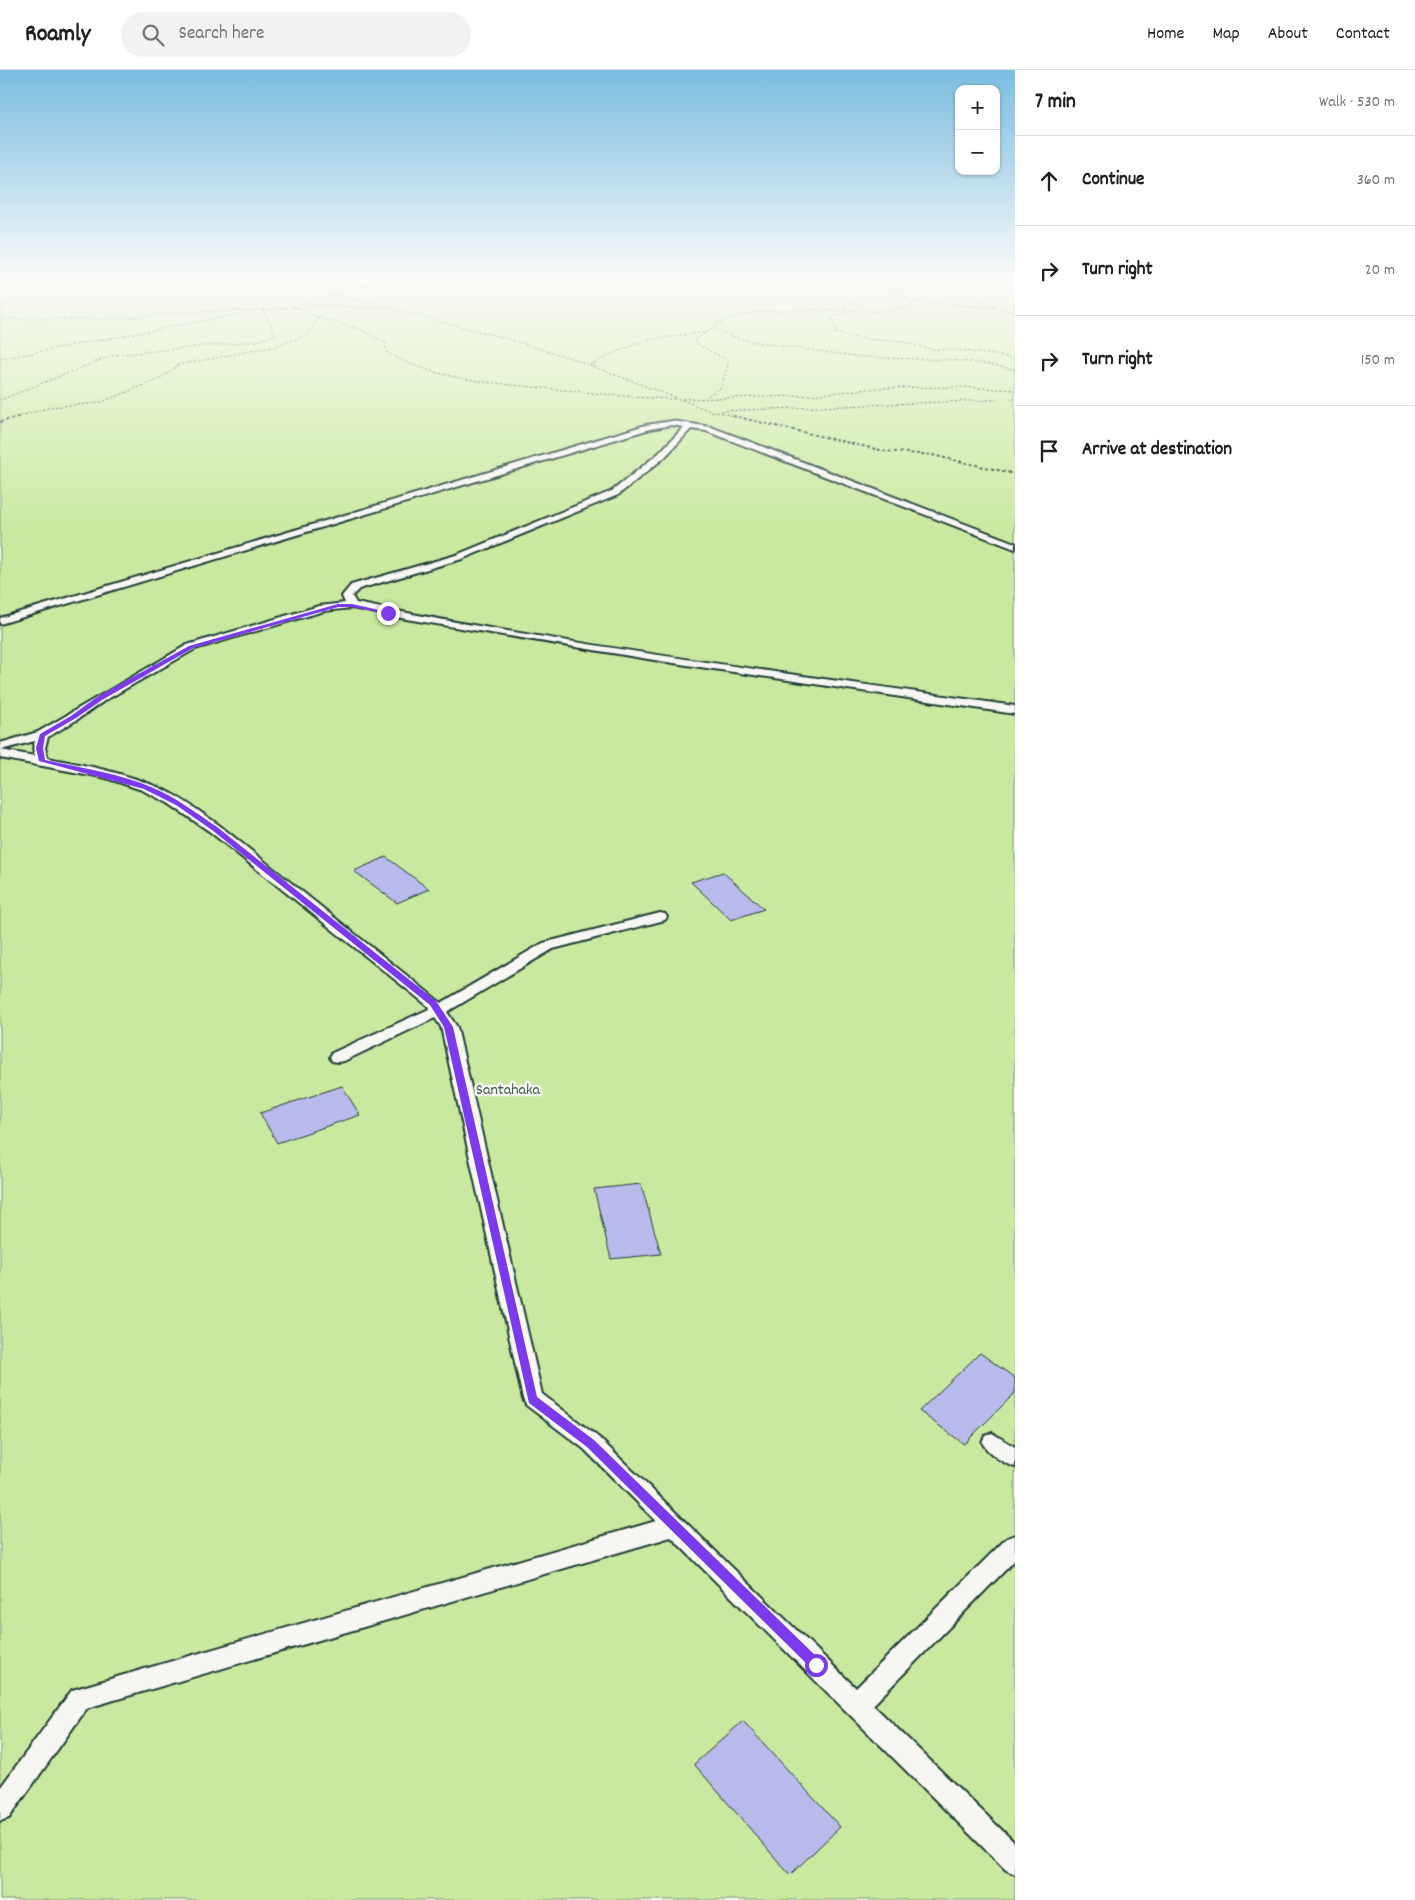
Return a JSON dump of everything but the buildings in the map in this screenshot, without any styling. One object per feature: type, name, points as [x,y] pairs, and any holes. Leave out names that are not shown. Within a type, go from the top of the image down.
[{"type":"lane","points":[[0,622],[649,427],[672,424],[690,425],[708,430],[1015,546]]},
{"type":"lane","points":[[352,605],[347,596],[355,586],[459,557],[615,493],[662,455],[679,439],[690,425]]},
{"type":"lane","points":[[0,748],[42,735],[74,717],[100,699],[191,647],[323,608],[352,605],[406,616],[660,658],[1015,710]]},
{"type":"lane","points":[[998,708],[1015,717]]},
{"type":"lane","points":[[42,735],[39,748],[42,761]]},
{"type":"lane","points":[[0,754],[104,775],[147,787],[179,803],[214,828],[433,1003],[449,1027],[533,1399],[590,1444],[1015,1861]]},
{"type":"lane","points":[[338,1057],[438,1011],[548,946],[660,917]]},
{"type":"lane","points":[[992,1442],[1015,1458]]},
{"type":"lane","points":[[0,1809],[80,1698],[674,1526]]},
{"type":"lane","points":[[857,1704],[1015,1545]]},
{"type":"path","points":[[0,400],[94,362]]},
{"type":"path","points":[[0,422],[51,408],[99,403],[160,379],[178,365],[192,362]]},
{"type":"path","points":[[405,362],[456,377],[500,384],[642,398],[800,396],[879,388],[955,387],[1015,390]]},
{"type":"path","points":[[582,362],[686,402],[718,392],[724,383],[729,362]]},
{"type":"path","points":[[590,365],[595,362]]},
{"type":"path","points":[[980,362],[1015,370]]},
{"type":"path","points":[[715,412],[1015,399]]},
{"type":"path","points":[[709,410],[884,451],[932,455],[1015,474]]},
{"type":"green space","name":"Santahaka","points":[[0,362],[1015,362],[1015,1900],[0,1900]]},
{"type":"route","points":[[388,613],[352,605],[338,605],[191,647],[100,699],[74,717],[42,735],[39,748],[42,761],[147,787],[179,803],[214,828],[433,1003],[449,1027],[533,1399],[590,1444],[816,1665]]}]
